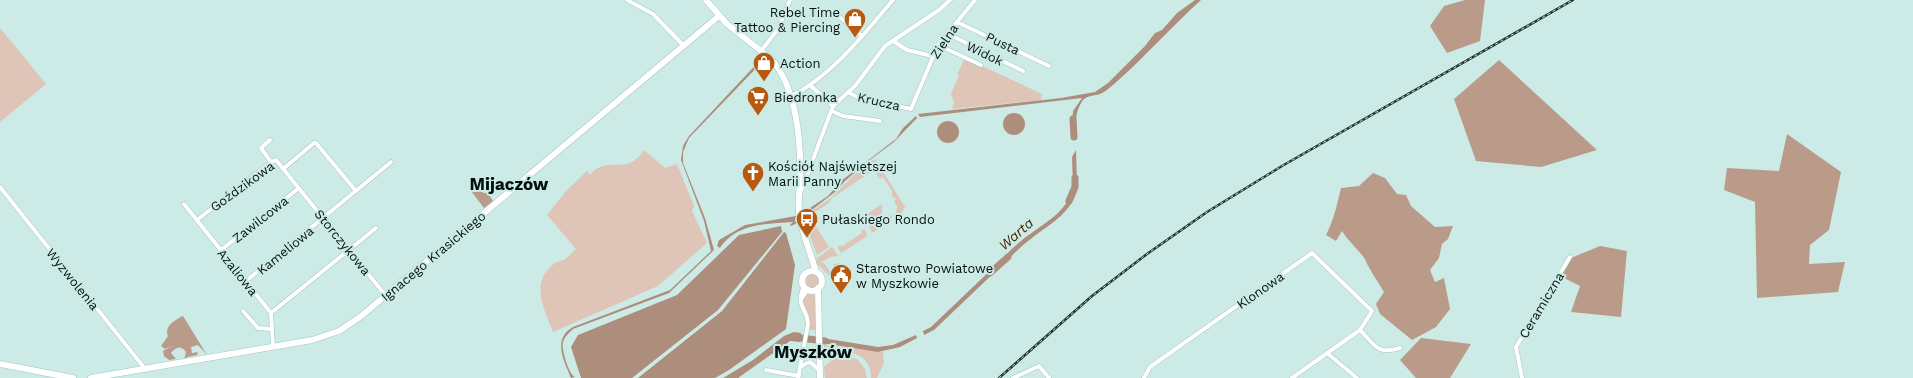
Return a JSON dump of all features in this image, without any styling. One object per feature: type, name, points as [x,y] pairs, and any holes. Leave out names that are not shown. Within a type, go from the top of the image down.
[{"type":"street","points":[[628,0],[653,14],[684,47]]},
{"type":"street","points":[[706,0],[719,16],[770,58],[779,70],[790,97],[799,132],[799,212],[816,272],[822,278],[822,283],[811,288],[800,302],[808,320],[798,377],[766,370]]},
{"type":"street","points":[[761,52],[778,29],[790,0]]},
{"type":"street","points":[[790,97],[811,86],[840,60],[893,0]]},
{"type":"street","points":[[800,194],[832,108],[848,92],[881,51],[950,0]]},
{"type":"street","name":"Zielna","points":[[911,108],[938,45],[976,0]]},
{"type":"street","points":[[835,13],[862,36]]},
{"type":"street","name":"Ignacego Krasickiego","points":[[91,378],[146,370],[312,340],[330,335],[351,324],[684,47],[719,16]]},
{"type":"street","name":"Pusta","points":[[957,22],[1049,66]]},
{"type":"street","name":"Widok","points":[[948,34],[1023,71]]},
{"type":"street","points":[[893,41],[907,50],[932,56]]},
{"type":"street","points":[[938,45],[981,66]]},
{"type":"street","points":[[811,86],[832,108],[843,116],[880,121]]},
{"type":"street","name":"Krucza","points":[[848,92],[857,97],[911,108]]},
{"type":"street","points":[[270,140],[261,148],[271,162]]},
{"type":"street","points":[[283,169],[314,143],[316,143],[356,191]]},
{"type":"street","name":"Goździkowa","points":[[197,220],[271,162],[276,160],[299,188]]},
{"type":"street","name":"Kameliowa","points":[[246,282],[391,162]]},
{"type":"street","name":"Wyzwolenia","points":[[0,187],[146,370]]},
{"type":"street","name":"Storczykowa","points":[[299,188],[386,296]]},
{"type":"street","name":"Zawilcowa","points":[[220,250],[299,188]]},
{"type":"street","name":"Azaliowa","points":[[184,204],[271,313]]},
{"type":"street","points":[[273,348],[271,313],[350,251],[376,228]]},
{"type":"street","points":[[809,272],[811,253]]},
{"type":"street","name":"Klonowa","points":[[1144,378],[1150,368],[1312,253],[1372,310],[1360,330]]},
{"type":"street","name":"Ceramiczna","points":[[1522,378],[1516,347],[1570,257]]},
{"type":"street","points":[[816,272],[809,272],[804,276],[818,305],[820,378]]},
{"type":"street","points":[[243,311],[258,328],[272,329]]},
{"type":"street","points":[[1292,378],[1360,330],[1380,350],[1387,352],[1400,348]]},
{"type":"street","points":[[1327,353],[1357,378]]},
{"type":"street","points":[[800,368],[804,364],[810,362],[820,370]]},
{"type":"street","points":[[0,364],[73,378]]},
{"type":"street","points":[[1013,378],[1040,366],[1049,378]]},
{"type":"shaded area","points":[[1195,0],[1201,0],[1113,85],[1098,95],[1089,96],[1083,100],[1077,112],[1076,126],[1072,128],[1073,111],[1082,98],[920,117],[918,114],[1061,98],[1095,92],[1108,83],[1145,46],[1155,33],[1162,30],[1177,13]]},
{"type":"shaded area","points":[[1465,0],[1485,0],[1480,41],[1447,53],[1430,26],[1444,6]]},
{"type":"shaded area","points":[[0,28],[46,84],[0,122]]},
{"type":"shaded area","points":[[763,57],[765,59],[689,138],[683,152],[683,163],[705,218],[714,250],[669,293],[573,329],[563,342],[564,356],[570,372],[575,377],[571,378],[565,365],[561,344],[567,332],[573,327],[670,290],[711,251],[704,221],[681,160],[683,146],[689,136]]},
{"type":"shaded area","points":[[964,60],[981,67],[982,66],[1042,94],[1041,100],[952,109],[954,102],[951,94],[959,75],[957,74]]},
{"type":"shaded area","points":[[1499,60],[1597,150],[1541,167],[1476,161],[1454,99]]},
{"type":"shaded area","points":[[1014,113],[1022,116],[1025,124],[1022,132],[1014,135],[1006,132],[1003,124],[1006,116]]},
{"type":"shaded area","points":[[916,116],[917,118],[894,142],[867,162],[835,192],[804,216],[804,212],[828,196],[841,181],[896,139],[903,128]]},
{"type":"shaded area","points":[[948,121],[956,124],[959,132],[956,140],[948,143],[940,140],[937,132],[940,124]]},
{"type":"shaded area","points":[[1787,134],[1841,172],[1829,230],[1810,245],[1809,264],[1845,262],[1838,292],[1757,298],[1755,202],[1724,190],[1727,168],[1779,171]]},
{"type":"shaded area","points":[[644,150],[665,168],[677,164],[694,206],[692,211],[707,243],[658,286],[553,332],[541,296],[542,279],[547,270],[558,261],[564,260],[576,249],[547,215],[566,191],[587,171],[590,175],[597,169],[604,166],[630,163]]},
{"type":"shaded area","points":[[1076,150],[1077,186],[1073,187],[1072,157]]},
{"type":"shaded area","points":[[875,159],[905,207],[901,214],[896,215],[897,206],[894,201],[896,199],[894,197],[892,198],[892,191],[883,177],[880,179],[874,170],[832,198],[829,203],[812,214],[813,217],[806,222],[804,216],[831,198],[854,175]]},
{"type":"shaded area","points":[[1373,173],[1385,178],[1397,194],[1406,195],[1411,206],[1435,227],[1453,226],[1448,239],[1442,244],[1439,258],[1430,270],[1435,282],[1444,278],[1450,309],[1436,327],[1412,340],[1380,314],[1376,304],[1384,292],[1362,255],[1342,231],[1336,241],[1326,235],[1333,218],[1341,188],[1359,186]]},
{"type":"shaded area","points":[[481,183],[485,185],[483,193],[488,193],[493,201],[484,208],[471,191],[475,189],[480,191],[479,185]]},
{"type":"shaded area","points":[[1076,191],[1064,213],[1028,241],[1002,265],[999,262],[1018,243],[1057,214],[1068,200],[1072,192]]},
{"type":"shaded area","points":[[882,204],[882,213],[868,222],[864,216]]},
{"type":"shaded area","points":[[885,215],[892,216],[891,221],[872,233],[869,225]]},
{"type":"shaded area","points":[[796,216],[795,221],[797,223],[791,226],[790,225],[793,222],[753,226],[743,229],[735,234],[720,248],[717,246],[719,240],[745,225]]},
{"type":"shaded area","points":[[812,220],[829,247],[817,255],[806,225]]},
{"type":"shaded area","points":[[781,226],[782,232],[718,310],[632,378],[581,378],[571,347],[578,335],[677,295],[739,235]]},
{"type":"shaded area","points":[[861,230],[865,230],[867,234],[866,237],[841,253],[838,248],[839,245],[842,246],[862,233]]},
{"type":"shaded area","points":[[784,232],[786,233],[795,265],[786,329],[729,370],[715,378],[638,378],[722,311]]},
{"type":"shaded area","points":[[1600,246],[1627,251],[1621,317],[1571,312],[1580,286],[1560,276],[1571,258]]},
{"type":"shaded area","points":[[832,247],[838,256],[830,257],[820,263],[824,263],[831,273],[835,269],[833,265],[838,263],[836,271],[829,275],[817,264],[816,259]]},
{"type":"shaded area","points":[[995,266],[998,269],[934,330],[924,335],[923,331],[931,327]]},
{"type":"shaded area","points":[[810,274],[816,274],[820,278],[820,284],[816,288],[810,288],[806,284],[806,278]]},
{"type":"shaded area","points":[[808,292],[814,295],[815,299],[816,330],[809,330],[804,315],[803,300]]},
{"type":"shaded area","points":[[183,316],[207,355],[198,345],[191,347],[192,353],[198,352],[197,355],[187,357],[184,360],[186,352],[182,348],[178,348],[171,353],[176,359],[169,360],[164,356],[163,351],[174,345],[165,349],[161,346],[168,336],[167,332],[169,326]]},
{"type":"shaded area","points":[[794,332],[801,333],[800,342],[790,341],[738,378],[723,378],[753,360],[784,336]]},
{"type":"shaded area","points":[[916,335],[917,338],[900,347],[878,352],[822,343],[822,338],[878,347],[893,345]]},
{"type":"shaded area","points":[[1421,338],[1471,344],[1450,378],[1416,378],[1400,360]]},
{"type":"shaded area","points":[[824,345],[883,352],[884,363],[877,378],[871,378],[870,369],[867,362],[855,354],[839,352],[824,359]]},
{"type":"shaded area","points":[[840,356],[857,359],[865,369],[867,378],[825,378],[824,367],[833,359]]},
{"type":"waterway","name":"Warta","points":[[1073,119],[1074,137]]},
{"type":"waterway","name":"Warta","points":[[1069,201],[1075,187],[1075,178]]},
{"type":"waterway","name":"Warta","points":[[990,273],[1008,257]]},
{"type":"waterway","name":"Warta","points":[[792,337],[825,341]]},
{"type":"railway","points":[[999,378],[1092,296],[1147,254],[1207,212],[1282,166],[1573,0]]},
{"type":"place","name":"Rebel Time Tattoo & Piercing","points":[[855,38]]},
{"type":"place","name":"Action","points":[[764,82]]},
{"type":"place","name":"Biedronka","points":[[758,116]]},
{"type":"place","name":"Kościół Najświętszej Marii Panny","points":[[753,192]]},
{"type":"place","name":"Pułaskiego Rondo","points":[[807,238]]},
{"type":"place","name":"Starostwo Powiatowe w Myszkowie","points":[[841,294]]},
{"type":"district","name":"Mijaczów","points":[[509,184]]},
{"type":"district","name":"Myszków","points":[[813,352]]}]
